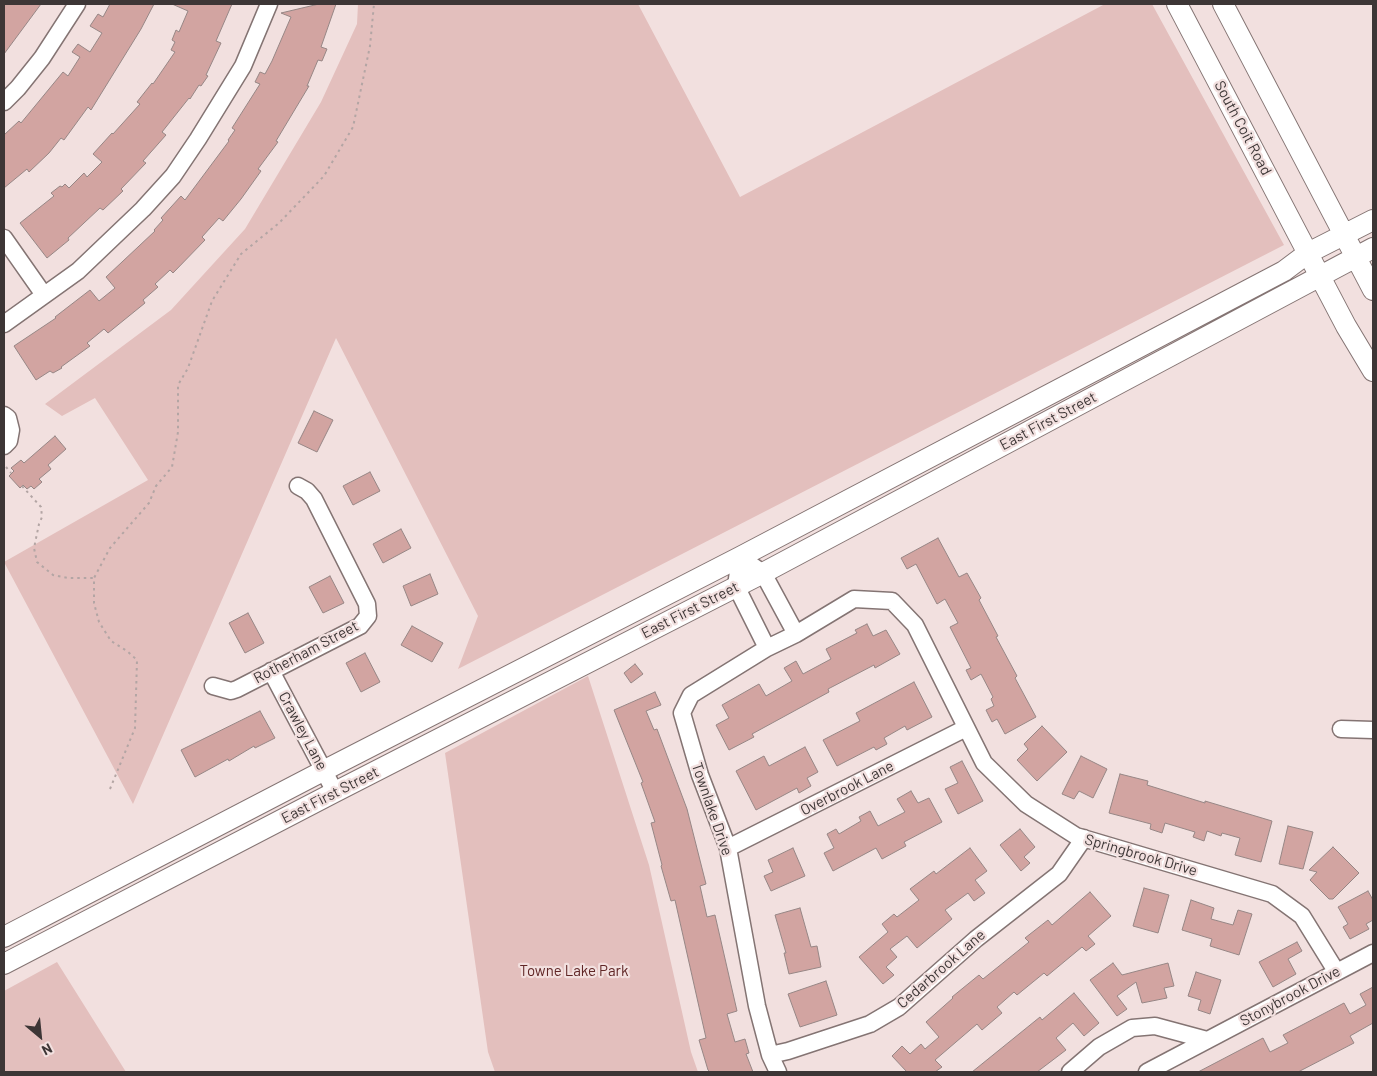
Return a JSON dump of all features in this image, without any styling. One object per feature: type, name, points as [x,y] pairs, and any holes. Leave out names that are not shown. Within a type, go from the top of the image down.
[{"type":"main road","points":[[1223,4],[1344,235],[1365,253],[1373,290]]},
{"type":"main road","name":"South Coit Road","points":[[1185,6],[1308,253],[1346,326],[1373,371]]},
{"type":"main road","points":[[1344,235],[1373,220]]},
{"type":"main road","name":"East First Street","points":[[4,937],[740,557],[1284,271],[1308,253],[1344,235]]},
{"type":"main road","name":"East First Street","points":[[4,964],[763,572],[1365,253]]},
{"type":"street","points":[[4,102],[42,58],[77,4]]},
{"type":"street","points":[[4,324],[78,271],[112,240],[172,176],[198,139],[243,66],[269,4]]},
{"type":"street","points":[[4,238],[44,295]]},
{"type":"street","points":[[4,415],[8,418],[11,430],[9,441],[4,446]]},
{"type":"street","name":"Rotherham Street","points":[[213,686],[224,690],[237,689],[360,626],[368,616],[367,604],[314,499],[307,491],[298,486]]},
{"type":"street","points":[[767,648],[736,586],[740,557],[763,572],[796,634]]},
{"type":"street","name":"Springbrook Drive","points":[[796,634],[854,599],[892,601],[916,625],[984,763],[1026,804],[1076,836],[1272,894],[1302,916],[1336,971]]},
{"type":"street","name":"Townlake Drive","points":[[778,1072],[770,1055],[757,1006],[728,848],[700,776],[682,713],[691,695],[767,648],[796,634]]},
{"type":"street","name":"Crawley Lane","points":[[271,671],[335,792]]},
{"type":"street","name":"Overbrook Lane","points":[[728,848],[966,728]]},
{"type":"street","points":[[1342,729],[1373,730]]},
{"type":"street","name":"Cedarbrook Lane","points":[[770,1055],[788,1051],[870,1024],[899,1007],[976,939],[1059,874],[1084,838]]},
{"type":"street","name":"Stonybrook Drive","points":[[1147,1072],[1373,953]]},
{"type":"street","points":[[1070,1072],[1099,1047],[1132,1028],[1156,1026],[1206,1040]]},
{"type":"path","points":[[110,789],[135,728],[137,660],[127,651],[111,642],[99,622],[94,603],[94,578],[110,548],[150,503],[156,486],[172,467],[178,432],[178,385],[188,368],[212,301],[241,254],[279,223],[324,176],[353,128],[370,46],[374,4]]},
{"type":"path","points":[[6,467],[11,473]]},
{"type":"path","points":[[22,486],[41,507],[42,517],[38,524],[34,548],[37,562],[53,575],[68,578],[94,578]]},
{"type":"green space","points":[[358,4],[638,4],[740,197],[1105,4],[1152,4],[1284,245],[458,669],[478,616],[336,338],[133,804],[4,562],[148,480],[95,398],[62,416],[45,404],[171,310],[245,229],[321,102],[357,24]]},
{"type":"green space","name":"Towne Lake Park","points":[[588,676],[649,865],[691,1052],[698,1072],[495,1072],[488,1052],[445,753]]},
{"type":"green space","points":[[57,962],[126,1072],[4,1072],[4,991]]},
{"type":"building","points":[[4,4],[41,4],[4,54]]},
{"type":"building","points":[[110,4],[154,4],[141,29],[91,110],[88,107],[64,140],[61,138],[49,153],[29,172],[27,169],[4,188],[4,135],[19,121],[21,123],[63,72],[68,76],[80,57],[72,52],[78,44],[90,52],[102,33],[90,26],[98,14],[103,17]]},
{"type":"building","points":[[172,4],[232,4],[216,41],[221,43],[206,75],[208,76],[162,132],[166,135],[143,161],[146,163],[121,189],[123,191],[103,210],[100,208],[68,238],[69,240],[47,258],[20,223],[54,196],[51,193],[60,186],[62,187],[65,184],[69,188],[84,173],[87,177],[102,162],[93,154],[140,104],[137,102],[153,84],[175,52],[171,50],[175,42],[172,40],[176,30],[179,32],[188,11]]},
{"type":"building","points":[[319,4],[336,4],[321,47],[327,49],[322,61],[318,60],[307,86],[309,86],[276,141],[278,142],[258,169],[261,171],[241,199],[223,221],[219,218],[202,237],[205,240],[173,273],[170,270],[155,284],[158,287],[143,300],[145,303],[108,333],[104,329],[87,343],[90,346],[62,368],[53,373],[50,371],[36,380],[14,346],[56,318],[90,290],[99,301],[115,288],[106,277],[155,231],[163,220],[161,218],[181,196],[185,200],[229,141],[235,130],[232,128],[260,84],[255,82],[260,72],[265,74],[291,17],[281,13]]},
{"type":"building","points":[[314,411],[333,420],[317,452],[298,443]]},
{"type":"building","points":[[55,436],[66,449],[48,465],[51,469],[39,479],[42,482],[34,489],[31,486],[27,489],[23,485],[20,488],[9,476],[14,471],[11,468],[21,460],[24,463]]},
{"type":"building","points":[[370,472],[380,491],[353,505],[343,486]]},
{"type":"building","points":[[401,529],[411,548],[383,563],[373,544]]},
{"type":"building","points":[[938,538],[959,577],[967,573],[981,598],[979,600],[998,636],[996,637],[1036,717],[1005,734],[997,719],[992,722],[986,710],[994,706],[991,699],[993,697],[981,674],[971,680],[966,670],[971,668],[950,627],[958,623],[945,599],[937,604],[916,564],[907,569],[901,558]]},
{"type":"building","points":[[430,574],[438,594],[411,606],[403,586]]},
{"type":"building","points":[[330,576],[344,603],[323,613],[309,587]]},
{"type":"building","points":[[248,613],[264,643],[245,653],[229,623]]},
{"type":"building","points":[[867,624],[873,636],[886,630],[900,654],[875,668],[874,665],[828,689],[829,692],[752,734],[754,737],[729,750],[716,725],[729,718],[722,705],[759,684],[766,696],[792,681],[784,668],[796,661],[803,674],[831,659],[826,649],[857,633],[855,630]]},
{"type":"building","points":[[412,626],[443,643],[432,662],[401,645]]},
{"type":"building","points":[[365,653],[380,682],[361,692],[346,663]]},
{"type":"building","points":[[635,664],[643,674],[631,683],[624,673]]},
{"type":"building","points":[[914,682],[932,717],[907,730],[905,726],[884,738],[887,744],[876,750],[874,747],[837,766],[823,740],[860,721],[856,713]]},
{"type":"building","points":[[655,692],[661,705],[646,711],[654,730],[657,729],[687,809],[706,884],[700,886],[707,917],[715,915],[737,1011],[727,1014],[735,1042],[745,1039],[749,1053],[746,1054],[753,1072],[710,1072],[699,1040],[706,1038],[675,900],[671,901],[661,866],[651,823],[655,822],[641,783],[643,782],[614,710]]},
{"type":"building","points":[[260,711],[275,738],[255,748],[254,746],[229,761],[228,759],[195,777],[181,750]]},
{"type":"building","points":[[1042,726],[1067,752],[1037,781],[1017,760],[1028,749],[1024,744]]},
{"type":"building","points":[[805,747],[818,772],[807,778],[811,786],[799,793],[797,788],[756,810],[736,771],[764,756],[769,766]]},
{"type":"building","points":[[1081,756],[1107,769],[1093,798],[1079,791],[1074,799],[1062,794]]},
{"type":"building","points":[[962,761],[983,801],[958,814],[945,789],[958,783],[950,767]]},
{"type":"building","points":[[1120,774],[1148,781],[1147,785],[1205,803],[1205,801],[1272,821],[1261,862],[1235,855],[1240,838],[1222,833],[1221,836],[1207,831],[1204,841],[1193,837],[1195,832],[1165,823],[1162,833],[1150,829],[1151,824],[1109,813]]},
{"type":"building","points":[[911,791],[918,803],[929,798],[942,822],[904,842],[906,846],[882,859],[876,848],[833,871],[824,853],[834,848],[827,834],[836,829],[839,834],[861,821],[859,817],[870,811],[878,826],[905,812],[897,799]]},
{"type":"building","points":[[1288,826],[1313,832],[1303,869],[1279,864]]},
{"type":"building","points":[[1020,829],[1035,847],[1024,857],[1030,863],[1021,871],[1000,845]]},
{"type":"building","points":[[1333,847],[1359,873],[1333,899],[1329,899],[1310,880],[1317,872],[1309,870]]},
{"type":"building","points":[[793,848],[805,876],[771,891],[764,876],[773,872],[768,860]]},
{"type":"building","points":[[970,848],[987,871],[975,880],[985,893],[974,901],[968,893],[945,910],[952,919],[917,948],[907,936],[890,949],[897,957],[886,967],[894,975],[883,984],[859,957],[888,932],[882,924],[894,914],[897,917],[919,900],[910,889],[934,871],[936,874]]},
{"type":"building","points":[[1144,888],[1169,895],[1158,933],[1133,926]]},
{"type":"building","points":[[1368,891],[1373,900],[1373,920],[1366,924],[1369,929],[1350,939],[1343,927],[1348,924],[1338,907]]},
{"type":"building","points":[[1090,892],[1111,916],[1088,936],[1095,944],[1086,951],[1082,947],[1047,976],[1044,973],[1017,995],[1014,992],[997,1007],[1002,1013],[982,1030],[977,1024],[935,1060],[942,1067],[935,1072],[907,1072],[892,1056],[902,1046],[910,1054],[921,1044],[925,1049],[939,1037],[926,1022],[952,997],[979,975],[983,979],[1029,942],[1025,938],[1048,920],[1052,925]]},
{"type":"building","points":[[1191,900],[1214,908],[1211,919],[1233,925],[1238,910],[1252,914],[1239,955],[1210,946],[1212,939],[1182,930]]},
{"type":"building","points":[[800,908],[811,947],[817,946],[821,967],[789,974],[784,953],[786,953],[775,915]]},
{"type":"building","points":[[1297,942],[1302,951],[1288,959],[1296,974],[1273,987],[1259,962]]},
{"type":"building","points":[[1113,963],[1122,975],[1168,963],[1174,986],[1164,988],[1167,998],[1142,1003],[1136,982],[1117,996],[1127,1009],[1117,1016],[1090,980]]},
{"type":"building","points":[[1196,972],[1221,980],[1210,1014],[1198,1010],[1201,1000],[1188,996]]},
{"type":"building","points":[[826,981],[837,1015],[800,1027],[788,994]]},
{"type":"building","points":[[1373,987],[1373,1023],[1350,1036],[1354,1043],[1298,1072],[1198,1072],[1263,1038],[1270,1052],[1288,1043],[1283,1035],[1344,1003],[1350,1014],[1366,1005],[1360,994]]},
{"type":"building","points":[[1074,993],[1099,1023],[1084,1036],[1073,1023],[1056,1038],[1066,1050],[1037,1072],[972,1072],[1040,1017],[1042,1020]]}]
